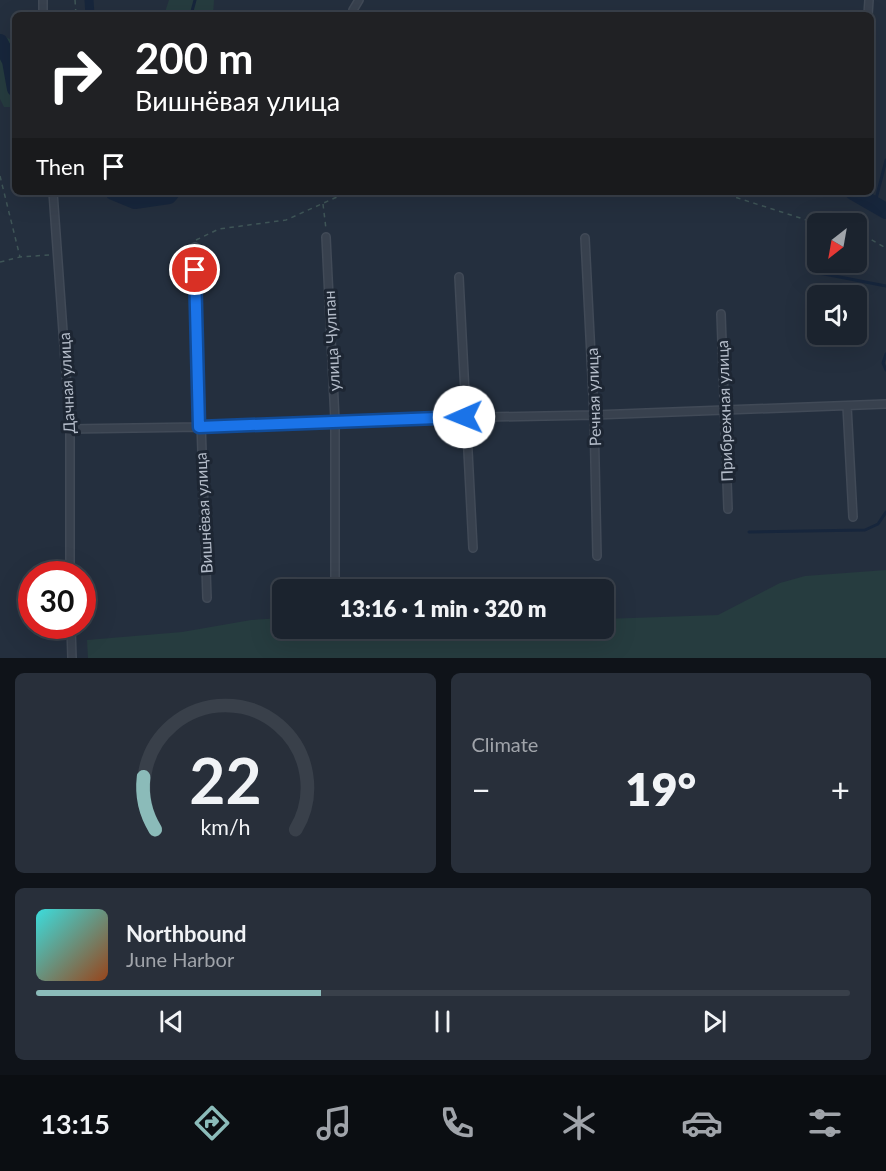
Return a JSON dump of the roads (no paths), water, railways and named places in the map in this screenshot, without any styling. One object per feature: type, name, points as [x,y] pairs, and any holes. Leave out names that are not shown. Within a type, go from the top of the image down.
[{"type":"street","points":[[353,10],[359,0]]},
{"type":"street","name":"Дачная улица","points":[[53,195],[69,429],[70,561]]},
{"type":"street","name":"улица Чулпан","points":[[326,237],[335,420],[335,579]]},
{"type":"street","name":"Речная улица","points":[[585,238],[594,415],[597,556]]},
{"type":"street","name":"Вишнёвая улица","points":[[195,247],[199,427],[207,598]]},
{"type":"street","points":[[459,277],[464,417],[473,548]]},
{"type":"street","name":"Прибрежная улица","points":[[721,314],[728,508]]},
{"type":"street","points":[[69,429],[199,427],[335,420],[594,415],[886,404]]},
{"type":"street","points":[[847,406],[853,517]]},
{"type":"street","points":[[71,639],[72,658]]},
{"type":"waterway","points":[[89,0],[90,12]]},
{"type":"waterway","points":[[192,12],[195,0]]},
{"type":"waterway","points":[[0,42],[10,61],[12,72]]},
{"type":"waterway","points":[[875,203],[886,160]]},
{"type":"waterway","points":[[120,195],[135,201],[170,195]]},
{"type":"waterway","points":[[858,195],[886,211]]},
{"type":"waterway","points":[[819,273],[886,286]]},
{"type":"waterway","points":[[886,354],[883,363],[886,370]]},
{"type":"waterway","points":[[749,532],[865,530],[878,524],[886,512]]}]
